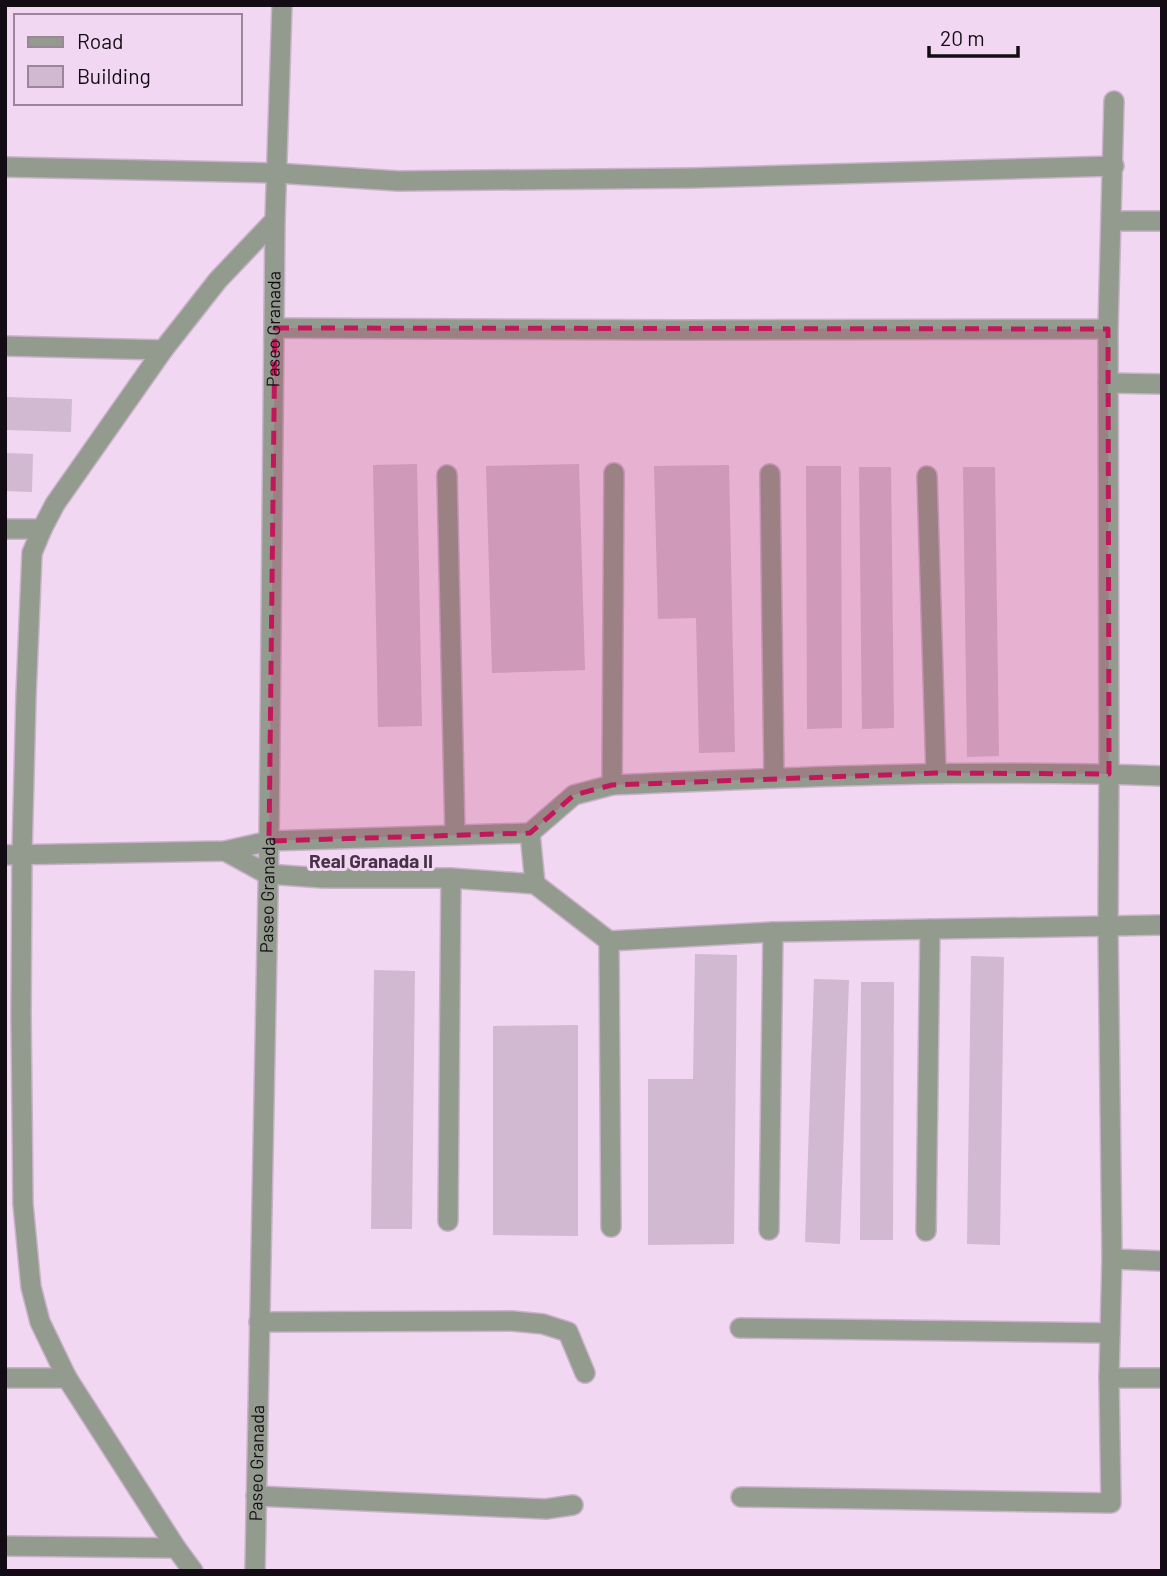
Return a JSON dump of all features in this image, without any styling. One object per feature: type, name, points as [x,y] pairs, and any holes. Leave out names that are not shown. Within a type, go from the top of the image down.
[{"type":"street","name":"Paseo Granada","points":[[255,1571],[269,841],[275,220],[282,5]]},
{"type":"street","points":[[741,1497],[1111,1503],[1108,1378],[1112,1259],[1108,927],[1108,329],[1114,101]]},
{"type":"street","points":[[5,167],[276,173],[398,181],[692,178],[1114,166]]},
{"type":"street","points":[[193,1571],[67,1378],[40,1322],[31,1287],[14,1204],[13,854],[26,696],[32,554],[42,529],[55,504],[163,351],[218,280],[275,220]]},
{"type":"street","points":[[1112,221],[1162,221]]},
{"type":"street","points":[[275,328],[1108,329]]},
{"type":"street","points":[[5,346],[163,351]]},
{"type":"street","points":[[1108,383],[1162,384]]},
{"type":"street","points":[[612,785],[614,473]]},
{"type":"street","points":[[770,474],[774,778]]},
{"type":"street","points":[[447,475],[455,835]]},
{"type":"street","points":[[927,476],[936,773]]},
{"type":"street","points":[[5,529],[42,529]]},
{"type":"street","points":[[5,696],[26,696]]},
{"type":"street","points":[[13,854],[225,850],[269,841],[530,833],[574,795],[612,785],[936,773],[1162,776]]},
{"type":"street","points":[[530,833],[535,884]]},
{"type":"street","points":[[225,850],[267,874],[323,878],[451,878],[535,884],[609,941],[773,932],[1162,925]]},
{"type":"street","points":[[448,1222],[451,878]]},
{"type":"street","points":[[926,1231],[930,929]]},
{"type":"street","points":[[769,1230],[773,932]]},
{"type":"street","points":[[609,941],[611,1227]]},
{"type":"street","points":[[1112,1259],[1162,1261]]},
{"type":"street","points":[[259,1322],[512,1321],[543,1324],[568,1332],[585,1373]]},
{"type":"street","points":[[740,1328],[1110,1333]]},
{"type":"street","points":[[5,1378],[67,1378]]},
{"type":"street","points":[[1108,1378],[1162,1378]]},
{"type":"street","points":[[256,1496],[546,1509],[573,1505]]},
{"type":"street","points":[[5,1546],[176,1548]]},
{"type":"highlighted area","points":[[275,328],[1108,329],[1109,774],[936,773],[612,785],[574,795],[530,833],[269,841]]},
{"type":"building","points":[[5,397],[72,399],[71,432],[5,430]]},
{"type":"building","points":[[5,453],[33,454],[32,492],[5,491]]},
{"type":"building","points":[[417,464],[422,726],[378,727],[373,465]]},
{"type":"building","points":[[579,464],[585,670],[492,673],[486,466]]},
{"type":"building","points":[[729,465],[735,752],[699,753],[696,618],[658,619],[654,466]]},
{"type":"building","points":[[806,466],[841,466],[842,728],[807,729]]},
{"type":"building","points":[[859,467],[891,467],[894,728],[862,729]]},
{"type":"building","points":[[963,467],[995,467],[999,756],[967,757]]},
{"type":"building","points":[[695,954],[737,955],[734,1244],[648,1245],[648,1079],[693,1079]]},
{"type":"building","points":[[971,956],[1004,957],[1000,1245],[967,1244]]},
{"type":"building","points":[[374,970],[415,971],[412,1229],[371,1229]]},
{"type":"building","points":[[814,979],[849,980],[840,1244],[805,1242]]},
{"type":"building","points":[[861,982],[894,982],[893,1240],[860,1240]]},
{"type":"building","points":[[578,1025],[578,1236],[493,1235],[493,1026]]},
{"type":"district","name":"Real Granada II","points":[[371,861]]}]
